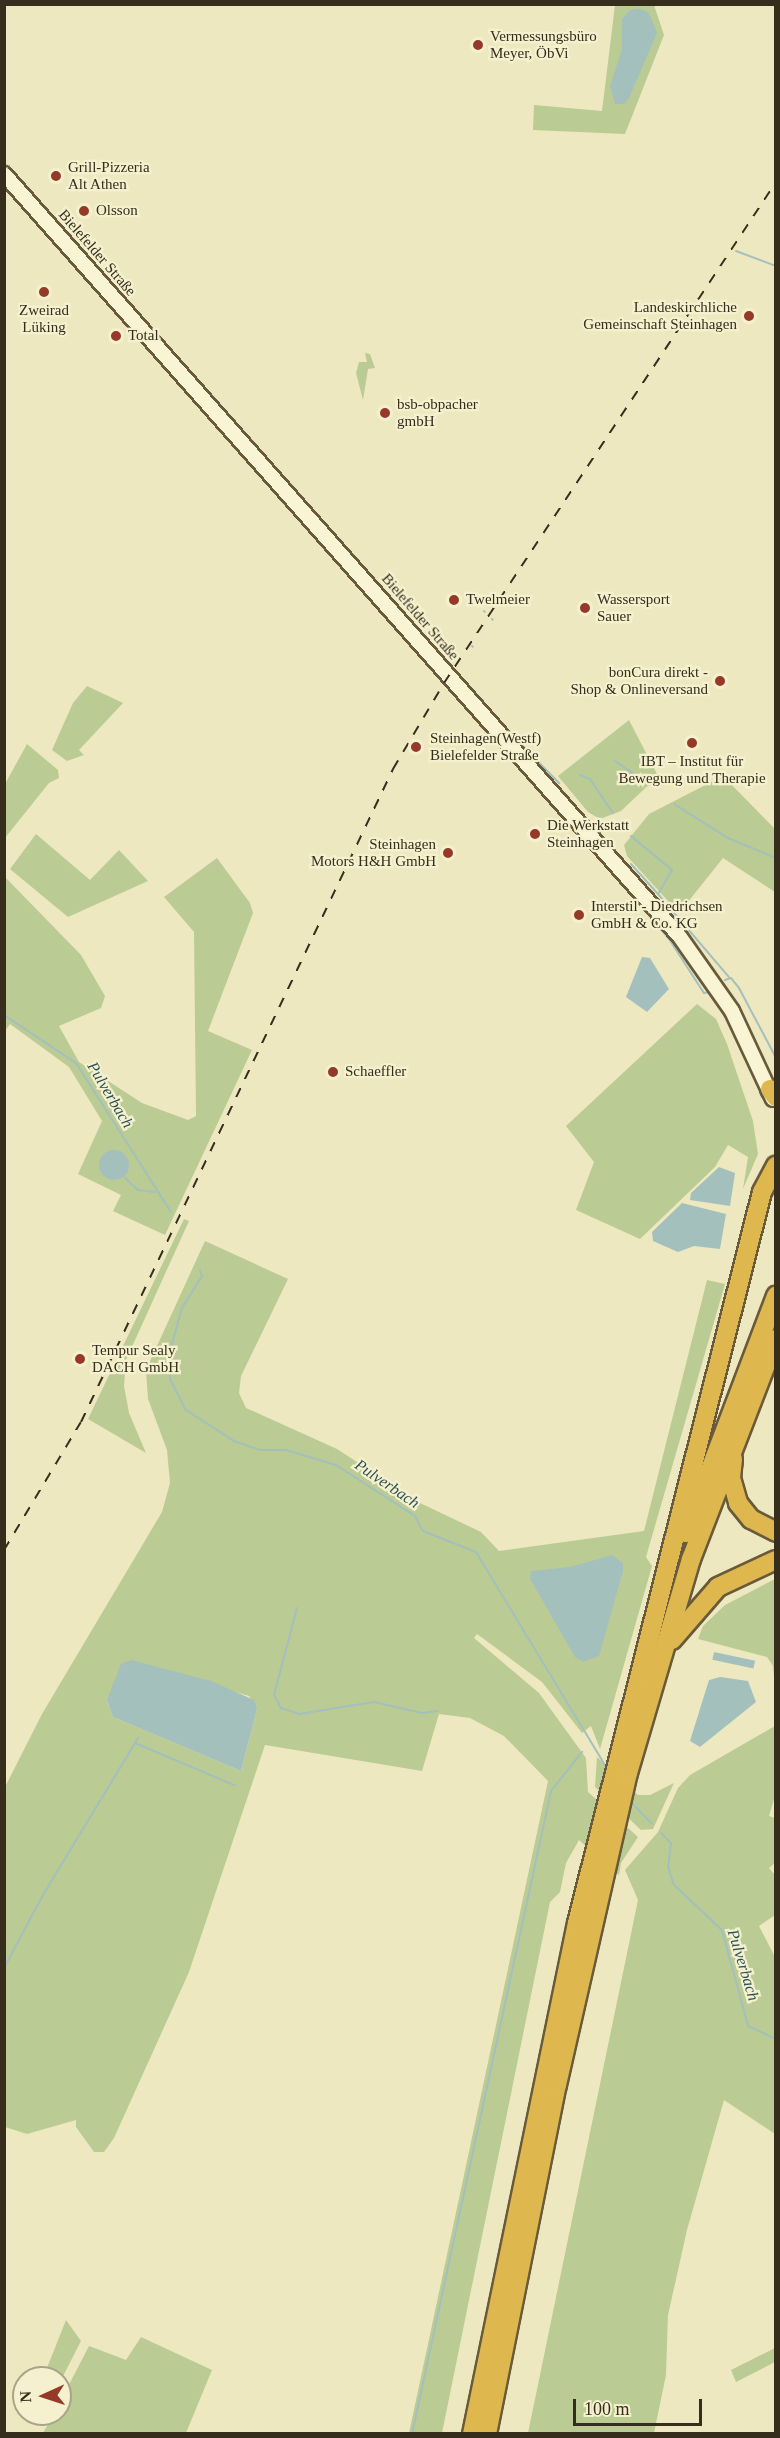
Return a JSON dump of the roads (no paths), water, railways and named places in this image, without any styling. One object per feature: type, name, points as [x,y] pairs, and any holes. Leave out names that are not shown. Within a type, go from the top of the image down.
[{"type":"highway","points":[[472,2433],[648,1648],[762,1192],[776,1166]]},
{"type":"highway","points":[[648,1648],[717,1441],[776,1296]]},
{"type":"highway","points":[[652,1689],[739,1424],[776,1339]]},
{"type":"highway","points":[[739,1424],[731,1469],[734,1494],[751,1518],[776,1532]]},
{"type":"highway","points":[[622,1768],[675,1634],[699,1604],[730,1580],[776,1560]]},
{"type":"highway","points":[[487,2433],[598,1863]]},
{"type":"main road","name":"Bielefelder Straße","points":[[4,174],[680,937],[732,1011],[774,1097]]},
{"type":"water","points":[[640,9],[649,13],[657,33],[629,98],[624,104],[615,104],[610,86],[622,49],[622,19],[630,10]]},
{"type":"water","points":[[642,957],[650,958],[669,989],[647,1012],[626,997]]},
{"type":"water","points":[[114,1150],[120,1151],[128,1159],[128,1171],[120,1179],[114,1180],[108,1179],[100,1171],[99,1165],[100,1159],[108,1151]]},
{"type":"water","points":[[719,1167],[735,1173],[730,1206],[690,1200],[691,1193]]},
{"type":"water","points":[[682,1203],[726,1214],[720,1249],[694,1246],[678,1252],[653,1241],[652,1232]]},
{"type":"water","points":[[612,1555],[623,1563],[623,1571],[599,1656],[583,1662],[575,1657],[530,1579],[531,1571],[570,1567]]},
{"type":"water","points":[[714,1652],[755,1661],[753,1669],[712,1660]]},
{"type":"water","points":[[131,1660],[211,1681],[254,1700],[257,1709],[241,1771],[113,1717],[107,1700],[121,1664]]},
{"type":"water","points":[[720,1677],[748,1681],[756,1702],[700,1747],[690,1741],[709,1680]]},
{"type":"waterway","points":[[736,251],[776,266]]},
{"type":"waterway","points":[[506,729],[559,783]]},
{"type":"waterway","points":[[615,761],[650,785]]},
{"type":"waterway","points":[[580,775],[590,779],[613,813]]},
{"type":"waterway","points":[[539,789],[575,829]]},
{"type":"waterway","points":[[674,804],[728,838],[776,858]]},
{"type":"waterway","points":[[631,836],[672,870],[658,894],[729,977]]},
{"type":"waterway","points":[[631,864],[657,893]]},
{"type":"waterway","points":[[611,870],[669,939],[704,993],[711,992]]},
{"type":"waterway","points":[[725,980],[731,978],[739,988],[776,1058]]},
{"type":"waterway","name":"Pulverbach","points":[[4,1015],[76,1063],[171,1212]]},
{"type":"waterway","points":[[125,1178],[138,1190],[155,1192]]},
{"type":"waterway","name":"Pulverbach","points":[[200,1270],[202,1276],[182,1308],[170,1351],[170,1379],[186,1410],[234,1441],[260,1450],[286,1450],[336,1465],[415,1516],[423,1531],[476,1552],[607,1768]]},
{"type":"waterway","points":[[297,1608],[274,1695],[281,1708],[299,1714],[374,1702],[422,1713],[438,1711]]},
{"type":"waterway","points":[[4,1968],[43,1895],[138,1738]]},
{"type":"waterway","points":[[135,1743],[234,1785]]},
{"type":"waterway","points":[[412,2434],[551,1791],[582,1752]]},
{"type":"waterway","name":"Pulverbach","points":[[629,1800],[652,1824]]},
{"type":"waterway","name":"Pulverbach","points":[[661,1833],[671,1843],[668,1867],[674,1885],[722,1930],[748,2026],[776,2039]]},
{"type":"railway","points":[[4,1550],[81,1422],[393,769],[444,683],[776,182]]},
{"type":"place","name":"Vermessungsbüro Meyer, ÖbVi","points":[[478,45]]},
{"type":"place","name":"Grill-Pizzeria Alt Athen","points":[[56,176]]},
{"type":"place","name":"Olsson","points":[[84,211]]},
{"type":"place","name":"Zweirad Lüking","points":[[44,292]]},
{"type":"place","name":"Landeskirchliche Gemeinschaft Steinhagen","points":[[749,316]]},
{"type":"place","name":"Total","points":[[116,336]]},
{"type":"place","name":"bsb-obpacher gmbH","points":[[385,413]]},
{"type":"place","name":"Twelmeier","points":[[454,600]]},
{"type":"place","name":"Wassersport Sauer","points":[[585,608]]},
{"type":"place","name":"bonCura direkt - Shop & Onlineversand","points":[[720,681]]},
{"type":"place","name":"IBT – Institut für Bewegung und Therapie","points":[[692,743]]},
{"type":"place","name":"Steinhagen(Westf) Bielefelder Straße","points":[[416,747]]},
{"type":"place","name":"Die Werkstatt Steinhagen","points":[[535,834]]},
{"type":"place","name":"Steinhagen Motors H&H GmbH","points":[[448,853]]},
{"type":"place","name":"Interstil - Diedrichsen GmbH & Co. KG","points":[[579,915]]},
{"type":"place","name":"Schaeffler","points":[[333,1072]]},
{"type":"place","name":"Tempur Sealy DACH GmbH","points":[[80,1359]]}]
